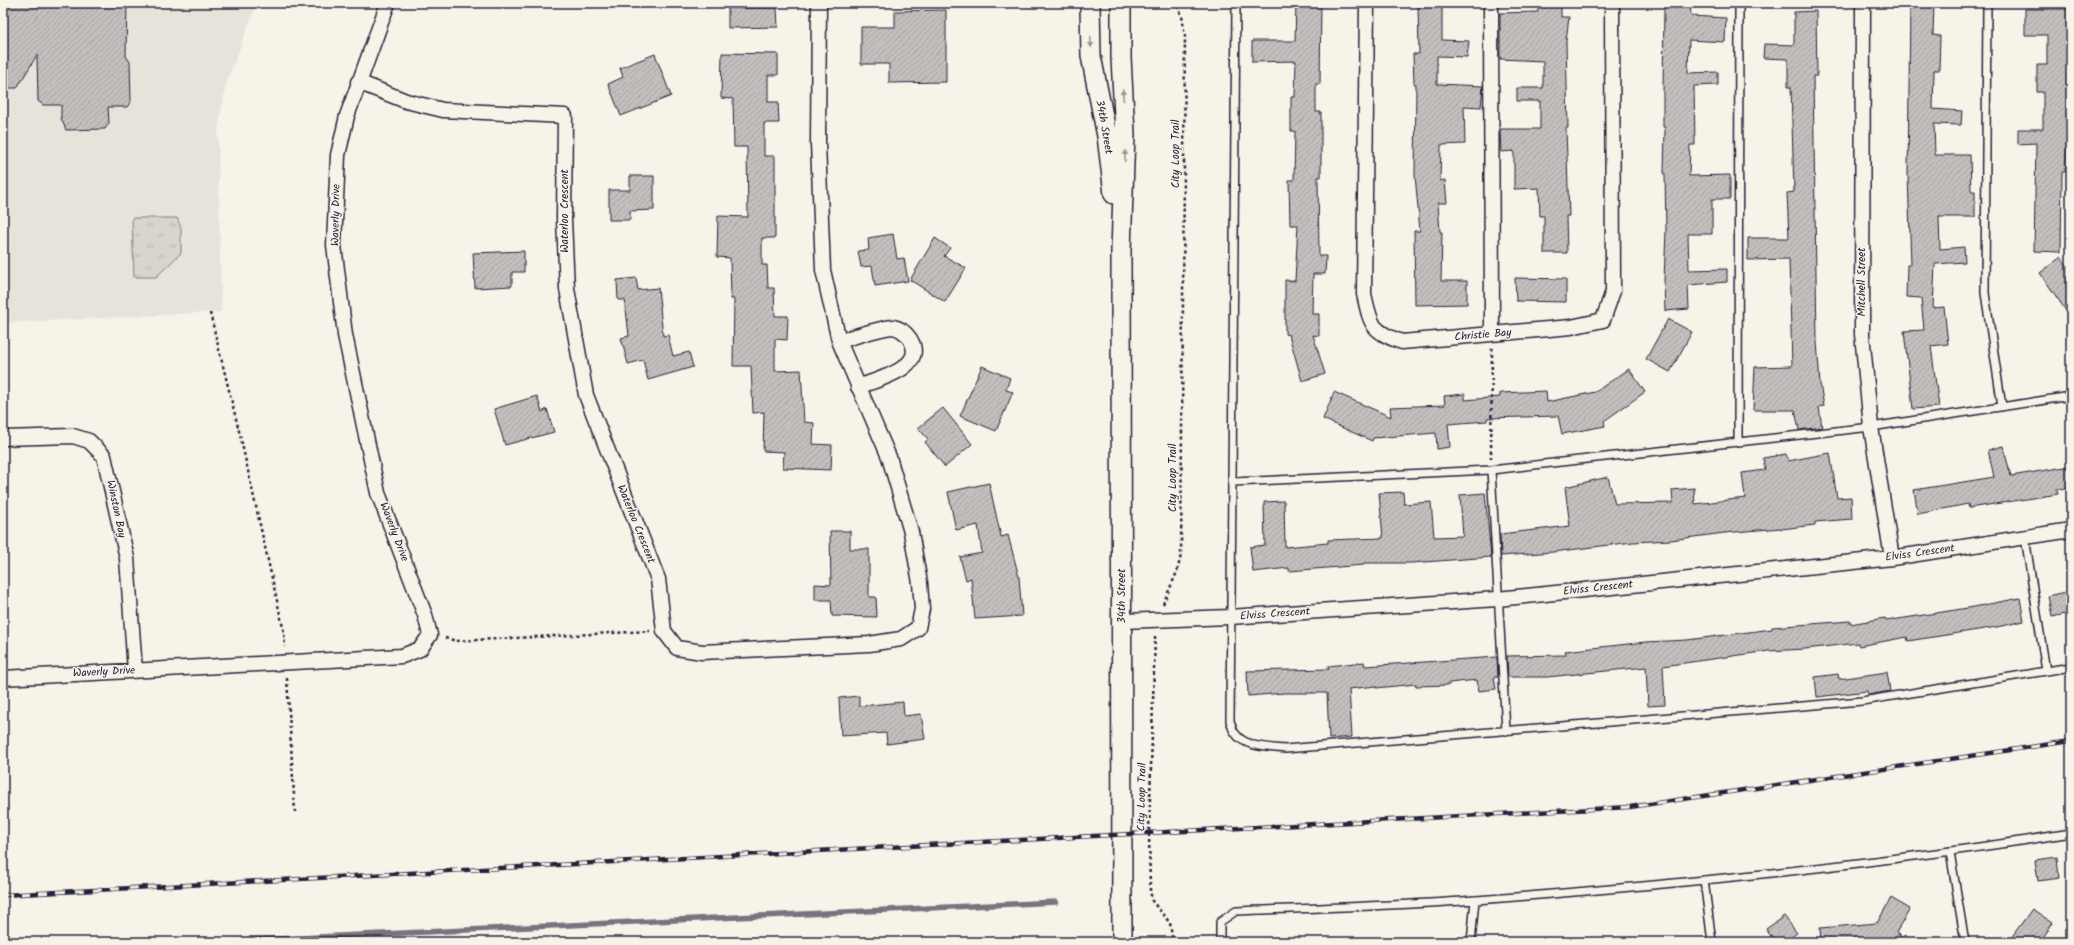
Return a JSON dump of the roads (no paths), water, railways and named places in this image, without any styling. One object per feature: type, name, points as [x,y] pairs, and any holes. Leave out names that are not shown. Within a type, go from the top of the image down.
[{"type":"main road","name":"34th Street","points":[[1090,3],[1091,56],[1107,136],[1121,251]]},
{"type":"main road","name":"34th Street","points":[[1121,3],[1121,58],[1125,134],[1121,251],[1122,942]]},
{"type":"street","name":"Waverly Drive","points":[[3,678],[402,656],[420,649],[430,635],[418,595],[378,493],[345,335],[334,245],[338,155],[346,116],[388,3]]},
{"type":"street","name":"Waterloo Crescent","points":[[358,82],[406,101],[443,110],[565,116],[564,219],[567,289],[586,395],[658,579],[664,630],[677,648],[702,652],[869,644],[901,639],[918,628],[922,609],[920,583],[911,532],[889,457],[839,341],[823,270],[819,218],[819,3]]},
{"type":"street","name":"Christie Bay","points":[[1367,3],[1364,294],[1370,320],[1382,334],[1402,342],[1571,327],[1603,320],[1612,290],[1612,3]]},
{"type":"street","points":[[1491,3],[1492,334]]},
{"type":"street","name":"Mitchell Street","points":[[1863,3],[1862,334],[1870,427],[1892,558]]},
{"type":"street","points":[[839,341],[892,327],[905,332],[911,341],[915,354],[911,362],[898,371],[858,386]]},
{"type":"street","name":"Winston Bay","points":[[3,438],[73,436],[90,441],[104,456],[127,558],[135,670]]},
{"type":"street","name":"Elviss Crescent","points":[[1122,621],[1230,617],[1497,599],[1892,558],[2071,530]]},
{"type":"lane","points":[[1236,3],[1230,721],[1234,733],[1244,741],[1259,746],[1285,749],[1862,701],[2071,667]]},
{"type":"lane","points":[[1738,3],[1738,442]]},
{"type":"lane","points":[[1987,3],[1985,293],[2002,406]]},
{"type":"lane","points":[[1233,482],[1491,470],[1870,427],[2071,396]]},
{"type":"lane","points":[[1491,470],[1497,599],[1506,731]]},
{"type":"lane","points":[[2025,538],[2046,671]]},
{"type":"lane","points":[[1220,942],[1220,922],[1236,911],[1475,900],[1704,880],[1950,852],[2071,833]]},
{"type":"lane","points":[[1950,852],[1965,942]]},
{"type":"lane","points":[[1704,880],[1712,942]]},
{"type":"lane","points":[[1471,942],[1475,900]]},
{"type":"waterway","points":[[213,942],[1056,902]]},
{"type":"railway","points":[[3,895],[1630,807],[2071,741]]}]
